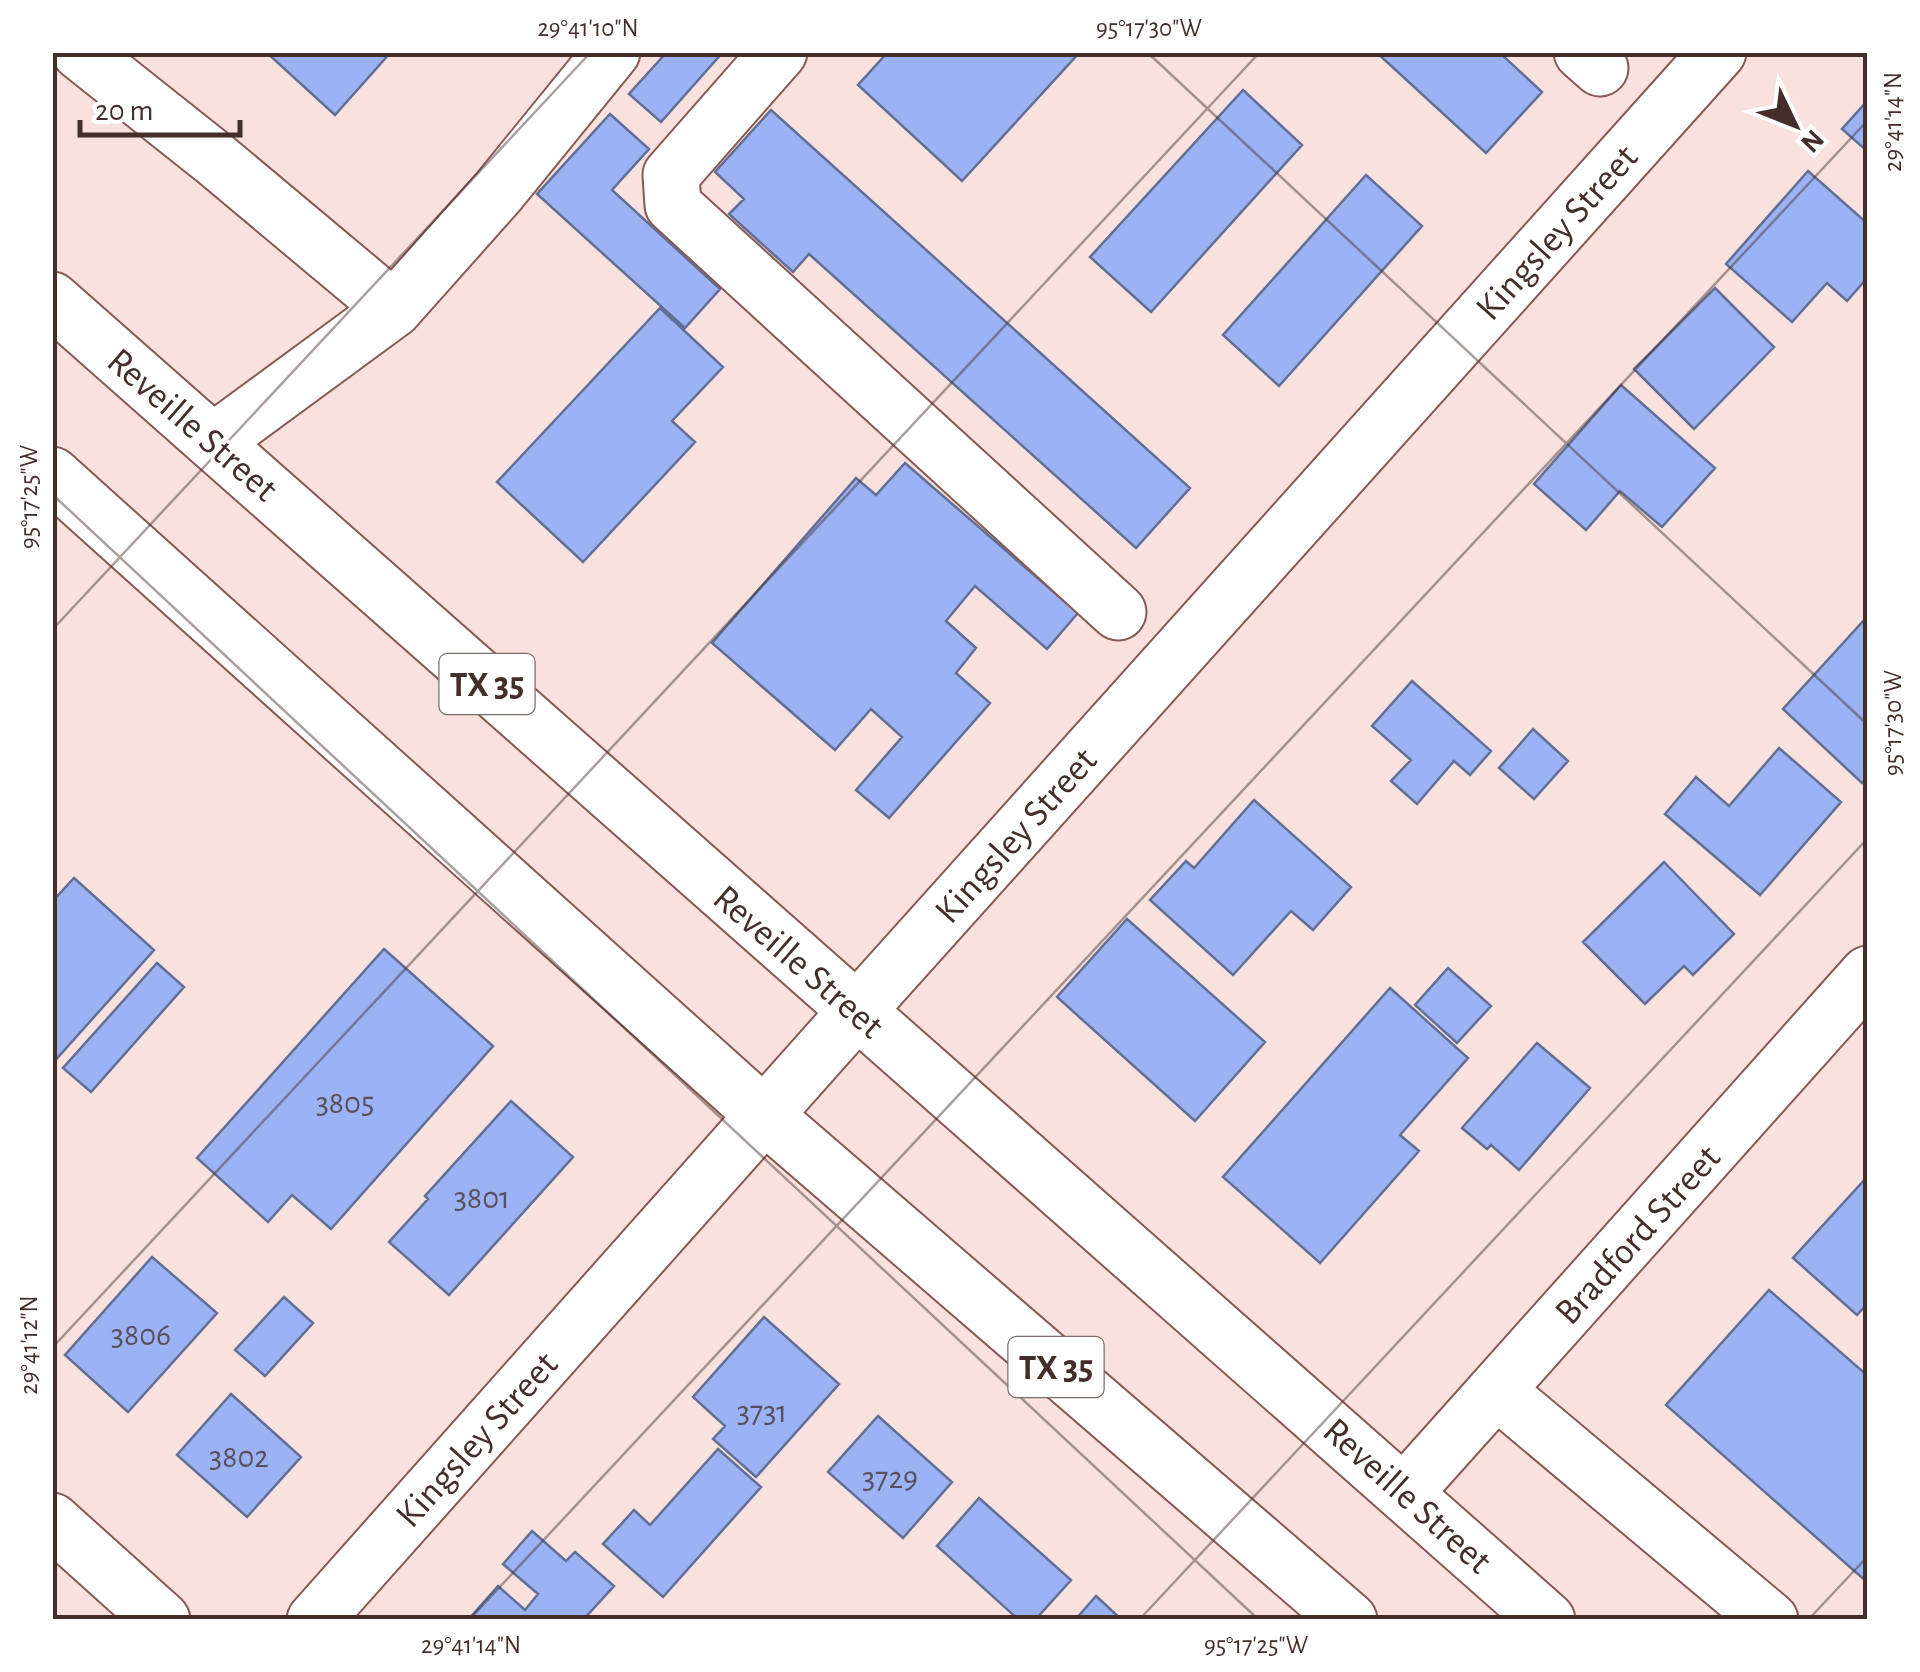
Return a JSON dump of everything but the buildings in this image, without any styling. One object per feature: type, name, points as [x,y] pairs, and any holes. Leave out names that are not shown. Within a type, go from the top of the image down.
[{"type":"street","points":[[80,52],[394,309]]},
{"type":"street","points":[[213,442],[394,309],[499,190],[612,52]]},
{"type":"street","points":[[778,52],[671,175],[672,205],[1118,612]]},
{"type":"street","name":"Kingsley Street","points":[[315,1620],[1718,52]]},
{"type":"street","name":"Reveille Street","points":[[52,300],[1547,1620]]},
{"type":"street","name":"TX 35","points":[[52,475],[764,1115],[1349,1620]]},
{"type":"street","name":"Bradford Street","points":[[1405,1492],[1868,974]]},
{"type":"street","points":[[1497,1390],[1770,1620]]},
{"type":"street","points":[[52,1521],[162,1620]]}]
